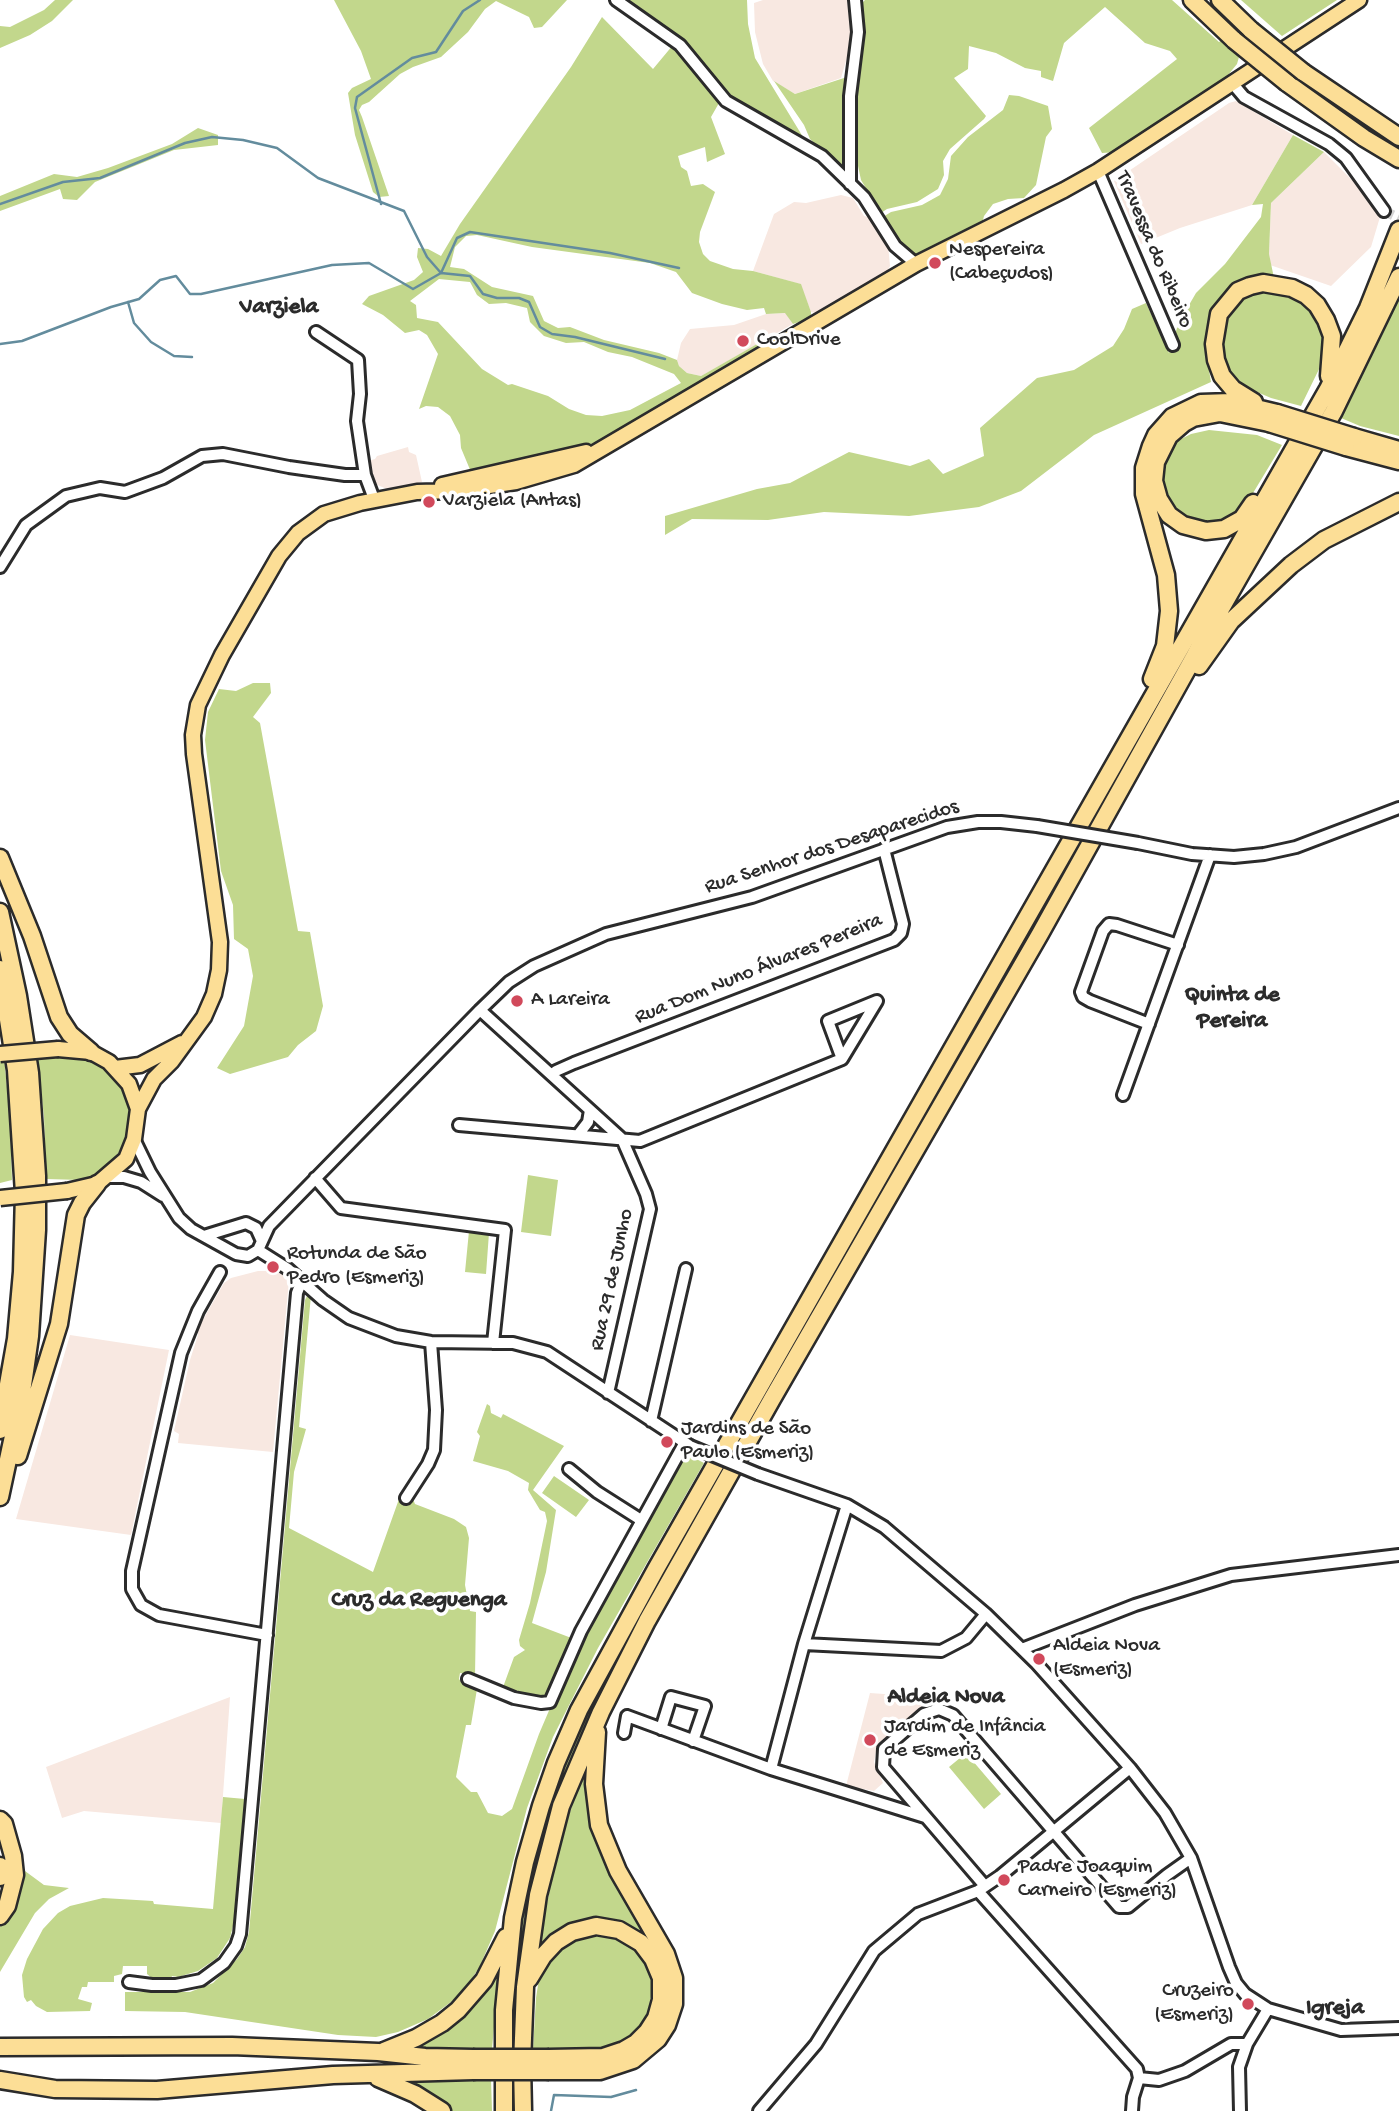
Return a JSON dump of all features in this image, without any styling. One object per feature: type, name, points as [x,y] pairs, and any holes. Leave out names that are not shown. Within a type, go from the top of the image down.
[{"type":"highway","points":[[1192,0],[1234,40],[1287,83],[1364,138],[1399,159]]},
{"type":"highway","points":[[1220,0],[1251,30],[1303,72],[1399,137]]},
{"type":"highway","points":[[504,2111],[504,2019],[513,1918],[541,1806],[564,1745],[591,1686],[1328,389],[1368,308],[1399,230]]},
{"type":"highway","points":[[523,2111],[525,1987],[533,1918],[550,1844],[568,1788],[601,1712],[647,1621],[778,1388],[1040,934],[1334,411],[1399,277]]},
{"type":"highway","points":[[1273,418],[1233,389],[1222,376],[1216,360],[1214,344],[1219,314],[1238,291],[1263,283],[1278,284],[1306,295],[1317,305],[1332,336],[1328,389]]},
{"type":"highway","points":[[1138,722],[1142,701],[1165,646],[1168,623],[1166,575],[1144,495],[1144,468],[1156,435],[1172,417],[1200,403],[1231,402],[1399,461]]},
{"type":"highway","points":[[1273,418],[1233,414],[1210,414],[1193,418],[1176,429],[1163,444],[1156,462],[1154,481],[1158,499],[1168,515],[1183,525],[1206,531],[1233,525],[1242,519],[1264,488],[1273,487]]},
{"type":"highway","points":[[1350,442],[1399,450]]},
{"type":"highway","points":[[1176,689],[1185,686],[1231,621],[1291,565],[1324,540],[1399,502]]},
{"type":"highway","points":[[0,858],[32,936],[59,1017],[70,1034],[91,1052]]},
{"type":"highway","points":[[0,912],[18,996],[30,1073],[37,1176],[37,1230],[30,1336],[21,1399],[0,1497]]},
{"type":"highway","points":[[0,969],[16,1070],[24,1193],[22,1272],[16,1339],[0,1430]]},
{"type":"highway","points":[[0,1504],[34,1408],[59,1324],[76,1215],[82,1203],[102,1180]]},
{"type":"highway","points":[[549,2064],[600,2071],[633,2060],[658,2039],[667,2025],[674,2004],[674,1978],[666,1954],[618,1871],[599,1825],[595,1805],[594,1772],[601,1712]]},
{"type":"highway","points":[[0,1820],[4,1824],[13,1856],[15,1875],[7,1906],[0,1916]]},
{"type":"highway","points":[[0,1866],[0,1877]]},
{"type":"highway","points":[[378,2052],[406,2043],[435,2028],[465,2004],[491,1969],[513,1918]]},
{"type":"highway","points":[[0,2080],[55,2089],[157,2090],[208,2088],[333,2075],[369,2075],[473,2064],[549,2064],[603,2057],[636,2043],[651,2026],[659,2009],[661,1990],[657,1968],[648,1950],[627,1933],[602,1926],[587,1927],[564,1937],[536,1964],[525,1987]]},
{"type":"highway","points":[[0,2047],[186,2045],[378,2052],[473,2064]]},
{"type":"highway","points":[[369,2075],[415,2094],[442,2111]]},
{"type":"main road","points":[[0,1198],[67,1191],[102,1180],[126,1159],[134,1139],[138,1109],[154,1079],[172,1061],[210,1006],[217,983],[220,942],[194,754],[193,734],[198,705],[222,655],[289,543],[307,525],[324,514],[374,499],[417,492],[465,490],[534,478],[573,465],[916,264],[1098,171],[1359,0]]},
{"type":"main road","points":[[116,1068],[140,1065],[165,1054],[189,1038]]},
{"type":"main road","points":[[0,1054],[58,1049],[91,1052],[116,1068],[129,1084],[138,1109]]},
{"type":"street","points":[[616,0],[680,45],[726,101],[814,150],[870,205],[895,246],[916,264]]},
{"type":"street","points":[[850,184],[849,109],[858,32],[855,0]]},
{"type":"street","points":[[1233,83],[1244,97],[1329,144],[1346,158],[1384,211]]},
{"type":"street","name":"Travessa do Ribeiro","points":[[1098,171],[1173,345]]},
{"type":"street","points":[[895,246],[901,273]]},
{"type":"street","points":[[316,332],[358,360],[360,394],[357,421],[365,475],[374,499]]},
{"type":"street","points":[[0,567],[26,525],[66,496],[100,488],[125,492],[163,478],[202,456],[223,454],[289,467],[365,475]]},
{"type":"street","name":"Rua Senhor dos Desaparecidos","points":[[259,1245],[269,1226],[509,982],[534,965],[606,934],[752,897],[962,824],[1001,822],[1037,826],[1192,854],[1234,857],[1296,847],[1399,808]]},
{"type":"street","name":"Rua Dom Nuno Álvares Pereira","points":[[552,1075],[574,1063],[894,940],[901,933],[903,924],[884,849]]},
{"type":"street","points":[[1123,1096],[1210,855]]},
{"type":"street","points":[[1149,1024],[1090,1001],[1080,992],[1103,931],[1109,924],[1178,945]]},
{"type":"street","points":[[459,1125],[639,1141],[842,1059],[877,1001],[828,1021],[842,1059]]},
{"type":"street","points":[[480,1010],[622,1139]]},
{"type":"street","points":[[578,1135],[588,1122],[590,1110]]},
{"type":"street","points":[[134,1139],[165,1198],[179,1218],[191,1229],[242,1256],[253,1254],[259,1245]]},
{"type":"street","name":"Rua 29 de Junho","points":[[608,1393],[650,1209],[622,1139]]},
{"type":"street","points":[[102,1180],[124,1177],[141,1182],[165,1198]]},
{"type":"street","points":[[315,1178],[341,1208],[505,1230],[493,1343]]},
{"type":"street","name":"Rua Senhor dos Desaparecidos","points":[[251,1224],[286,1209]]},
{"type":"street","points":[[204,1236],[242,1223],[251,1224],[256,1228],[259,1245],[323,1300],[349,1318],[396,1336],[431,1342],[530,1346],[547,1352],[687,1445],[758,1474],[847,1505],[884,1527],[1023,1649],[1130,1768],[1164,1813],[1191,1858],[1236,1983],[1252,2000],[1268,2009],[1341,2030],[1399,2028]]},
{"type":"street","points":[[232,1251],[227,1238],[233,1227]]},
{"type":"street","points":[[651,1421],[687,1269]]},
{"type":"street","points":[[220,1272],[198,1311],[181,1353],[131,1580],[135,1597],[150,1612],[267,1635]]},
{"type":"street","points":[[129,1982],[166,1985],[194,1982],[216,1970],[236,1946],[240,1934],[297,1293],[302,1280]]},
{"type":"street","points":[[406,1497],[434,1450],[436,1410],[431,1342]]},
{"type":"street","points":[[468,1679],[514,1698],[550,1702],[581,1631],[641,1520],[687,1445]]},
{"type":"street","points":[[569,1469],[597,1492],[641,1520]]},
{"type":"street","points":[[771,1769],[804,1644],[847,1505]]},
{"type":"street","points":[[1023,1649],[1135,1605],[1231,1575],[1399,1555]]},
{"type":"street","points":[[804,1644],[941,1651],[966,1638],[985,1614]]},
{"type":"street","points":[[661,1729],[671,1697],[705,1706],[694,1741]]},
{"type":"street","points":[[1132,2111],[1133,2096],[1139,2078],[1137,2069],[981,1888],[883,1767],[884,1749],[924,1714],[939,1709],[953,1715],[1122,1909],[1191,1858]]},
{"type":"street","points":[[624,1733],[627,1716],[771,1769],[925,1816]]},
{"type":"street","points":[[759,2111],[816,2044],[874,1951],[918,1914],[981,1888],[1130,1768]]},
{"type":"street","points":[[1240,2111],[1239,2067],[1247,2044],[1268,2009]]},
{"type":"street","points":[[1139,2078],[1159,2080],[1185,2071],[1231,2044],[1247,2044]]},
{"type":"shaded area","points":[[763,0],[847,0],[851,44],[841,78],[795,94],[773,81],[763,64],[755,32],[754,3]]},
{"type":"shaded area","points":[[1236,101],[1293,135],[1252,205],[1180,228],[1141,244],[1114,181],[1229,103]]},
{"type":"shaded area","points":[[1324,152],[1360,188],[1380,217],[1371,247],[1331,286],[1270,265],[1269,254],[1271,203]]},
{"type":"shaded area","points":[[841,195],[853,198],[864,216],[872,218],[888,245],[890,266],[885,276],[821,314],[811,312],[800,284],[753,271],[774,214],[794,202],[806,203]]},
{"type":"shaded area","points":[[786,313],[793,324],[701,376],[687,373],[679,366],[677,360],[681,343],[690,329],[734,325],[766,314]]},
{"type":"shaded area","points":[[408,447],[409,452],[416,455],[422,482],[389,490],[373,483],[368,461]]},
{"type":"shaded area","points":[[258,1271],[278,1271],[289,1280],[273,1452],[178,1443],[179,1434],[174,1431],[197,1330],[224,1283],[231,1278]]},
{"type":"shaded area","points":[[70,1335],[169,1350],[131,1535],[16,1519]]},
{"type":"shaded area","name":"Jardim de Infância de Esmeriz","points":[[870,1693],[926,1697],[926,1703],[877,1746],[874,1762],[883,1783],[874,1791],[846,1786]]},
{"type":"shaded area","points":[[230,1697],[221,1823],[84,1811],[62,1818],[46,1767]]},
{"type":"green space","points":[[55,0],[73,0],[52,21],[30,35],[0,48],[0,26],[10,27],[44,10]]},
{"type":"green space","points":[[334,0],[567,0],[542,27],[534,28],[529,17],[496,1],[485,9],[468,32],[441,57],[400,74],[369,102],[362,105],[359,110],[389,196],[379,197],[373,192],[355,135],[348,93],[352,88],[371,79],[361,51]]},
{"type":"green space","points":[[625,0],[747,0],[748,24],[755,58],[803,137],[732,99],[685,44]]},
{"type":"green space","points":[[865,0],[1172,0],[1219,42],[1222,40],[1237,51],[1239,57],[1237,64],[1224,80],[1153,131],[1117,152],[1102,153],[1089,128],[1177,59],[1170,51],[1145,43],[1105,7],[1064,43],[1053,81],[1041,77],[1041,71],[1025,68],[996,53],[969,46],[968,69],[954,78],[986,116],[950,149],[943,161],[944,175],[938,189],[917,202],[881,213],[861,180],[854,147],[853,99],[864,36],[860,5]]},
{"type":"green space","points":[[1241,0],[1337,0],[1282,36]]},
{"type":"green space","points":[[602,17],[653,69],[673,45],[719,103],[711,117],[725,154],[707,162],[705,147],[678,156],[681,167],[687,171],[691,186],[703,184],[715,192],[700,232],[699,242],[703,254],[710,261],[733,269],[753,271],[801,284],[811,318],[793,324],[785,313],[766,314],[764,308],[747,310],[722,304],[692,293],[676,272],[650,263],[532,247],[477,235],[466,236],[455,247],[450,267],[464,269],[492,287],[533,296],[544,321],[558,328],[570,327],[604,340],[659,353],[677,360],[687,373],[701,376],[771,336],[772,343],[601,440],[568,453],[471,472],[461,448],[460,435],[450,416],[438,407],[426,406],[419,409],[438,354],[427,335],[419,330],[405,333],[383,315],[362,304],[369,296],[414,280],[423,272],[417,257],[418,248],[428,249],[441,256],[460,224],[571,67]],"holes":[[[439,279],[470,282],[477,295],[489,304],[506,303],[527,308],[530,322],[544,336],[566,343],[584,342],[608,352],[632,357],[674,374],[681,383],[630,410],[602,416],[586,415],[569,409],[548,396],[508,385],[482,369],[438,322],[417,318],[416,305],[410,301]]]},
{"type":"green space","points":[[847,77],[849,167],[842,169],[810,139],[804,125],[774,81],[795,94]]},
{"type":"green space","points":[[1009,95],[1048,106],[1052,129],[1046,137],[1036,185],[1024,198],[993,204],[984,216],[982,224],[921,255],[910,253],[899,244],[883,217],[891,212],[922,205],[940,195],[948,179],[951,156],[968,137],[1003,110]]},
{"type":"green space","points":[[198,128],[218,135],[218,145],[174,150],[95,182],[77,200],[63,199],[60,189],[0,211],[0,196],[54,174],[77,177],[108,168],[172,144]]},
{"type":"green space","points":[[1293,135],[1324,152],[1271,203],[1269,254],[1274,278],[1239,286],[1210,329],[1206,352],[1211,382],[1094,435],[1021,491],[979,507],[909,516],[824,512],[768,520],[692,519],[665,535],[665,516],[757,489],[790,483],[849,452],[910,466],[929,459],[943,474],[984,456],[980,428],[1037,378],[1074,370],[1113,346],[1132,309],[1146,303],[1169,353],[1177,328],[1183,322],[1196,293],[1225,264],[1261,217],[1263,204],[1252,205]]},
{"type":"green space","points":[[1262,290],[1294,296],[1308,306],[1319,320],[1325,335],[1322,363],[1301,406],[1250,389],[1227,368],[1222,354],[1221,337],[1225,321],[1235,304],[1249,294]]},
{"type":"green space","points":[[1399,299],[1399,436],[1341,418]]},
{"type":"green space","points":[[1209,430],[1257,435],[1282,445],[1247,503],[1235,515],[1210,522],[1196,521],[1184,516],[1170,505],[1163,489],[1161,471],[1166,455],[1177,441]]},
{"type":"green space","points":[[253,683],[270,683],[271,693],[253,717],[260,723],[298,931],[310,932],[323,1006],[316,1031],[288,1057],[230,1074],[217,1068],[244,1026],[253,976],[248,949],[234,939],[233,905],[221,871],[205,740],[208,712],[219,689],[236,691]]},
{"type":"green space","points":[[4,1057],[12,1180],[0,1183],[0,1058]]},
{"type":"green space","points":[[37,1057],[80,1057],[116,1077],[129,1106],[129,1125],[125,1144],[105,1171],[81,1180],[46,1179],[44,1117]]},
{"type":"green space","points":[[528,1175],[558,1180],[551,1236],[521,1232]]},
{"type":"green space","points":[[469,1231],[489,1233],[486,1274],[465,1272]]},
{"type":"green space","points":[[311,1295],[299,1427],[306,1429],[294,1472],[289,1528],[373,1572],[399,1499],[409,1502],[413,1499],[415,1504],[454,1519],[466,1527],[469,1538],[465,1585],[470,1611],[476,1612],[475,1676],[460,1673],[459,1679],[463,1684],[477,1689],[471,1725],[466,1725],[456,1777],[471,1792],[477,1792],[488,1813],[502,1816],[512,1809],[539,1734],[571,1659],[683,1452],[704,1463],[598,1648],[553,1737],[527,1808],[495,1931],[479,1968],[451,2002],[428,2019],[398,2032],[376,2037],[338,2035],[185,2012],[125,2011],[125,1992],[190,1992],[213,1983],[237,1959],[245,1947],[249,1932],[305,1300]]},
{"type":"green space","points":[[818,1297],[821,1299],[674,1558],[670,1556]]},
{"type":"green space","points":[[487,1404],[491,1413],[501,1418],[503,1414],[564,1446],[533,1490],[556,1510],[546,1572],[532,1623],[574,1639],[548,1698],[541,1700],[502,1690],[514,1657],[525,1650],[520,1646],[519,1640],[530,1603],[547,1521],[545,1512],[540,1510],[528,1490],[529,1483],[508,1471],[473,1461],[480,1436],[477,1432]]},
{"type":"green space","points":[[554,1476],[589,1500],[576,1517],[542,1493]]},
{"type":"green space","points":[[631,1626],[634,1628],[604,1685],[571,1759],[542,1849],[519,1971],[513,2045],[514,2111],[510,2111],[511,2006],[518,1945],[537,1851],[576,1738]]},
{"type":"green space","points":[[966,1753],[1001,1794],[984,1809],[949,1767]]},
{"type":"green space","points":[[584,1767],[589,1811],[600,1851],[660,1957],[595,1919],[563,1927],[538,1947],[557,1854]]},
{"type":"green space","points":[[223,1797],[245,1799],[234,1922],[230,1938],[217,1958],[198,1971],[178,1977],[172,1976],[171,1979],[153,1979],[147,1974],[147,1966],[123,1966],[122,1974],[114,1976],[114,1982],[88,1982],[87,1987],[82,1987],[78,1999],[92,2003],[90,2011],[47,2012],[31,2000],[27,2002],[22,1975],[27,1959],[43,1929],[58,1913],[70,1906],[103,1898],[213,1909]]},
{"type":"green space","points":[[25,1871],[44,1885],[69,1888],[49,1899],[35,1913],[0,1972],[0,1927],[14,1911]]},
{"type":"green space","points":[[594,1934],[621,1940],[643,1960],[651,1979],[652,1990],[645,2020],[627,2038],[608,2047],[591,2050],[533,2049],[540,1972],[553,1952],[571,1940]]},
{"type":"green space","points":[[497,1971],[492,2049],[403,2049],[429,2040],[456,2022],[484,1994]]},
{"type":"green space","points":[[491,2079],[492,2111],[448,2111],[398,2080]]},
{"type":"waterway","points":[[381,204],[355,108],[357,97],[412,58],[436,52],[463,11],[480,0]]},
{"type":"waterway","points":[[0,204],[63,182],[100,178],[185,143],[212,137],[243,140],[277,148],[318,178],[404,211],[427,257],[441,273],[457,238],[470,232],[610,253],[679,268]]},
{"type":"waterway","points":[[0,344],[22,341],[139,299],[160,280],[176,276],[190,294],[201,294],[332,265],[369,263],[413,289],[441,273],[470,276],[483,294],[497,298],[519,298],[529,302],[540,327],[552,334],[665,359]]},
{"type":"waterway","points":[[128,302],[134,323],[151,342],[174,356],[192,357]]},
{"type":"waterway","points":[[551,2111],[554,2095],[611,2097],[636,2090]]},
{"type":"tunnel","points":[[1384,211],[1399,218]]},
{"type":"place","name":"Nespereira (Cabeçudos)","points":[[935,263]]},
{"type":"place","name":"CoolDrive","points":[[743,341]]},
{"type":"place","name":"Varziela (Antas)","points":[[429,502]]},
{"type":"place","name":"A Lareira","points":[[517,1001]]},
{"type":"place","name":"Rotunda de São Pedro (Esmeriz)","points":[[273,1267]]},
{"type":"place","name":"Jardins de São Paulo (Esmeriz)","points":[[667,1442]]},
{"type":"place","name":"Aldeia Nova (Esmeriz)","points":[[1039,1659]]},
{"type":"place","name":"Jardim de Infância de Esmeriz","points":[[870,1740]]},
{"type":"place","name":"Padre Joaquim Carneiro (Esmeriz)","points":[[1004,1880]]},
{"type":"place","name":"Cruzeiro (Esmeriz)","points":[[1248,2004]]},
{"type":"district","name":"Varziela","points":[[279,308]]},
{"type":"district","name":"Quinta de Pereira","points":[[1232,1009]]},
{"type":"district","name":"Cruz da Reguenga","points":[[419,1601]]},
{"type":"district","name":"Aldeia Nova","points":[[946,1698]]},
{"type":"district","name":"Igreja","points":[[1335,2009]]}]
